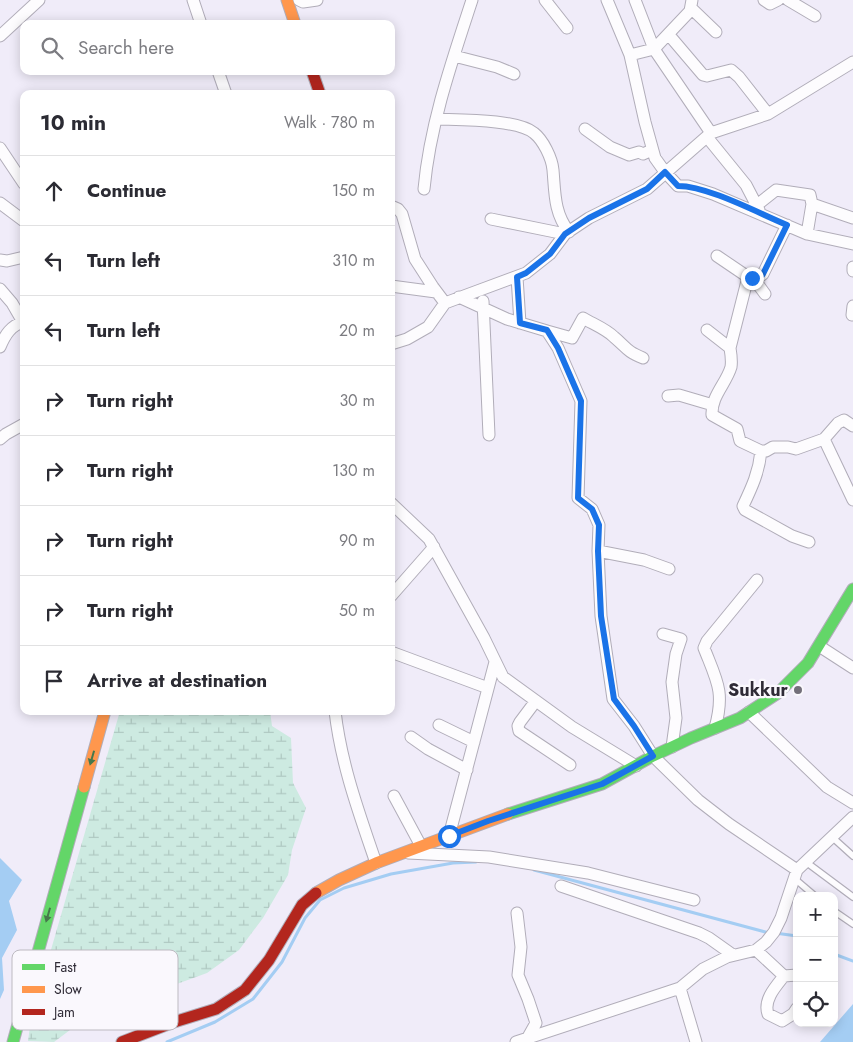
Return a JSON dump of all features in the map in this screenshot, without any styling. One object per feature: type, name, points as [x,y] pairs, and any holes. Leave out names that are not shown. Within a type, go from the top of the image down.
[{"type":"street","points":[[0,36],[39,0]]},
{"type":"street","points":[[193,0],[200,20]]},
{"type":"street","points":[[287,0],[294,20]]},
{"type":"street","points":[[298,0],[303,2],[317,0]]},
{"type":"street","points":[[424,189],[436,119],[472,0]]},
{"type":"street","points":[[545,0],[567,28]]},
{"type":"street","points":[[607,0],[630,54],[655,158],[678,186],[688,186],[759,210],[807,234],[853,244]]},
{"type":"street","points":[[635,0],[654,49],[709,135],[746,186],[759,210]]},
{"type":"street","points":[[764,0],[770,4],[778,0]]},
{"type":"street","points":[[788,0],[815,16]]},
{"type":"street","points":[[630,54],[654,49],[690,11],[691,4]]},
{"type":"street","points":[[691,4],[716,32]]},
{"type":"street","points":[[669,34],[703,76],[731,70],[739,77],[768,114]]},
{"type":"street","points":[[454,56],[497,67],[514,74]]},
{"type":"street","points":[[395,343],[407,339],[428,327],[445,303],[526,273],[550,254],[567,233],[589,218],[647,189],[709,135],[768,114],[853,62]]},
{"type":"street","points":[[219,75],[225,90]]},
{"type":"street","points":[[313,75],[319,90]]},
{"type":"street","points":[[436,119],[498,123],[526,129],[534,133],[547,151],[553,166],[558,212],[567,233]]},
{"type":"street","points":[[585,129],[608,146],[629,155],[639,152],[643,154],[652,150]]},
{"type":"street","points":[[0,148],[20,178]]},
{"type":"street","points":[[759,210],[776,190],[810,195],[812,204],[807,234]]},
{"type":"street","points":[[0,203],[20,218]]},
{"type":"street","points":[[812,204],[853,218]]},
{"type":"street","points":[[395,208],[402,214],[415,259],[445,303]]},
{"type":"street","points":[[490,219],[567,233]]},
{"type":"street","points":[[751,278],[760,278],[763,274],[787,225]]},
{"type":"street","points":[[717,256],[751,278],[766,294]]},
{"type":"street","points":[[0,260],[7,261],[20,258]]},
{"type":"street","points":[[853,267],[853,272]]},
{"type":"street","points":[[517,277],[520,323]]},
{"type":"street","points":[[751,278],[730,348],[732,358],[730,369],[712,405],[712,415],[737,429],[740,441],[760,451],[766,451],[773,447],[796,449],[824,439],[838,423],[844,420],[853,426]]},
{"type":"street","points":[[395,287],[436,292]]},
{"type":"street","points":[[0,289],[12,303],[20,317]]},
{"type":"street","points":[[483,289],[489,435]]},
{"type":"street","points":[[459,297],[507,319],[572,338],[582,318],[613,336],[624,348],[643,358]]},
{"type":"street","points":[[852,315],[853,306]]},
{"type":"street","points":[[0,347],[4,335],[16,324],[20,323]]},
{"type":"street","points":[[547,330],[558,348],[581,401],[578,498],[592,509],[599,525],[598,551],[601,616],[614,699],[653,756],[698,800],[796,875]]},
{"type":"street","points":[[707,330],[730,348]]},
{"type":"street","points":[[668,396],[679,395],[712,405]]},
{"type":"street","points":[[0,439],[20,426]]},
{"type":"street","points":[[824,439],[853,500]]},
{"type":"street","points":[[760,451],[760,465],[756,480],[743,506],[745,510],[792,536],[809,542]]},
{"type":"street","points":[[395,507],[429,538],[484,638],[502,677],[572,727],[636,766]]},
{"type":"street","points":[[395,591],[434,546]]},
{"type":"street","points":[[598,551],[644,560],[669,569]]},
{"type":"street","points":[[715,728],[720,711],[720,692],[704,648],[707,641],[757,580]]},
{"type":"street","points":[[178,1021],[216,1009],[245,990],[269,960],[302,905],[318,891],[376,863],[402,853],[488,821],[602,784],[653,756],[740,718],[778,693],[808,663],[853,589]]},
{"type":"street","points":[[663,634],[680,639],[672,682],[676,718],[672,747]]},
{"type":"street","points":[[818,646],[853,668]]},
{"type":"street","points":[[395,653],[488,688]]},
{"type":"street","points":[[449,836],[495,662]]},
{"type":"street","points":[[535,702],[520,722],[518,726],[519,731],[570,765]]},
{"type":"street","points":[[749,712],[827,787],[853,803]]},
{"type":"street","points":[[28,950],[93,715]]},
{"type":"street","points":[[39,950],[104,715]]},
{"type":"street","points":[[336,715],[350,790],[376,863]]},
{"type":"street","points":[[439,725],[474,742]]},
{"type":"street","points":[[411,737],[428,749],[467,770]]},
{"type":"street","points":[[394,796],[421,846]]},
{"type":"street","points":[[522,1040],[680,988],[703,969],[727,956],[756,950],[774,932],[796,875],[806,862],[849,823]]},
{"type":"street","points":[[402,853],[489,857],[593,886],[694,900]]},
{"type":"street","points":[[561,886],[593,886],[710,938],[732,955]]},
{"type":"street","points":[[518,913],[521,947],[518,975],[536,1023],[522,1040]]},
{"type":"street","points":[[756,950],[784,976]]},
{"type":"street","points":[[793,975],[784,976],[778,983],[766,1008],[768,1014],[782,1021],[793,1014]]},
{"type":"street","points":[[680,988],[696,1042]]},
{"type":"street","points":[[2,1042],[12,1006]]},
{"type":"street","points":[[122,1042],[153,1030]]},
{"type":"lane","points":[[832,837],[853,856]]},
{"type":"lane","points":[[806,862],[853,897]]},
{"type":"lane","points":[[796,875],[812,892]]},
{"type":"lane","points":[[838,914],[853,924]]},
{"type":"green space","points":[[119,715],[271,715],[272,726],[291,738],[293,783],[306,808],[292,850],[288,875],[263,918],[239,950],[207,973],[178,984],[178,950],[51,950]]},
{"type":"green space","points":[[30,1030],[70,1030],[54,1042],[28,1041]]},
{"type":"water","points":[[0,858],[22,880],[9,901],[17,930],[2,958],[4,990],[0,999]]},
{"type":"water","points":[[853,1004],[853,1042],[820,1042],[833,1027],[838,1027],[838,1021]]},
{"type":"waterway","points":[[167,1042],[215,1022],[253,999],[282,962],[305,918],[320,900],[344,888],[391,874],[453,863],[476,862]]},
{"type":"waterway","points":[[534,870],[769,933]]},
{"type":"waterway","points":[[775,933],[793,935]]},
{"type":"waterway","points":[[838,955],[853,961]]},
{"type":"traffic: fast","points":[[508,814],[602,784],[653,756],[740,718],[778,693],[808,663],[853,589]]},
{"type":"traffic: fast","points":[[39,950],[84,787]]},
{"type":"traffic: fast","points":[[13,1042],[16,1030]]},
{"type":"traffic: slow","points":[[287,0],[294,20]]},
{"type":"traffic: slow","points":[[84,787],[104,715]]},
{"type":"traffic: slow","points":[[316,893],[376,863],[508,814]]},
{"type":"traffic: jam","points":[[313,75],[319,90]]},
{"type":"traffic: jam","points":[[178,1021],[216,1009],[245,990],[269,960],[302,905],[316,893]]},
{"type":"traffic: jam","points":[[122,1042],[153,1030]]},
{"type":"place","name":"Sukkur","points":[[798,690]]},
{"type":"route","points":[[449,836],[488,821],[602,784],[653,756],[614,699],[601,616],[598,551],[599,525],[592,509],[578,498],[581,401],[558,348],[547,330],[520,323],[517,277],[526,273],[550,254],[565,234],[589,218],[647,189],[665,172],[678,186],[688,186],[713,194],[787,225],[763,274],[760,278],[752,278]]}]
